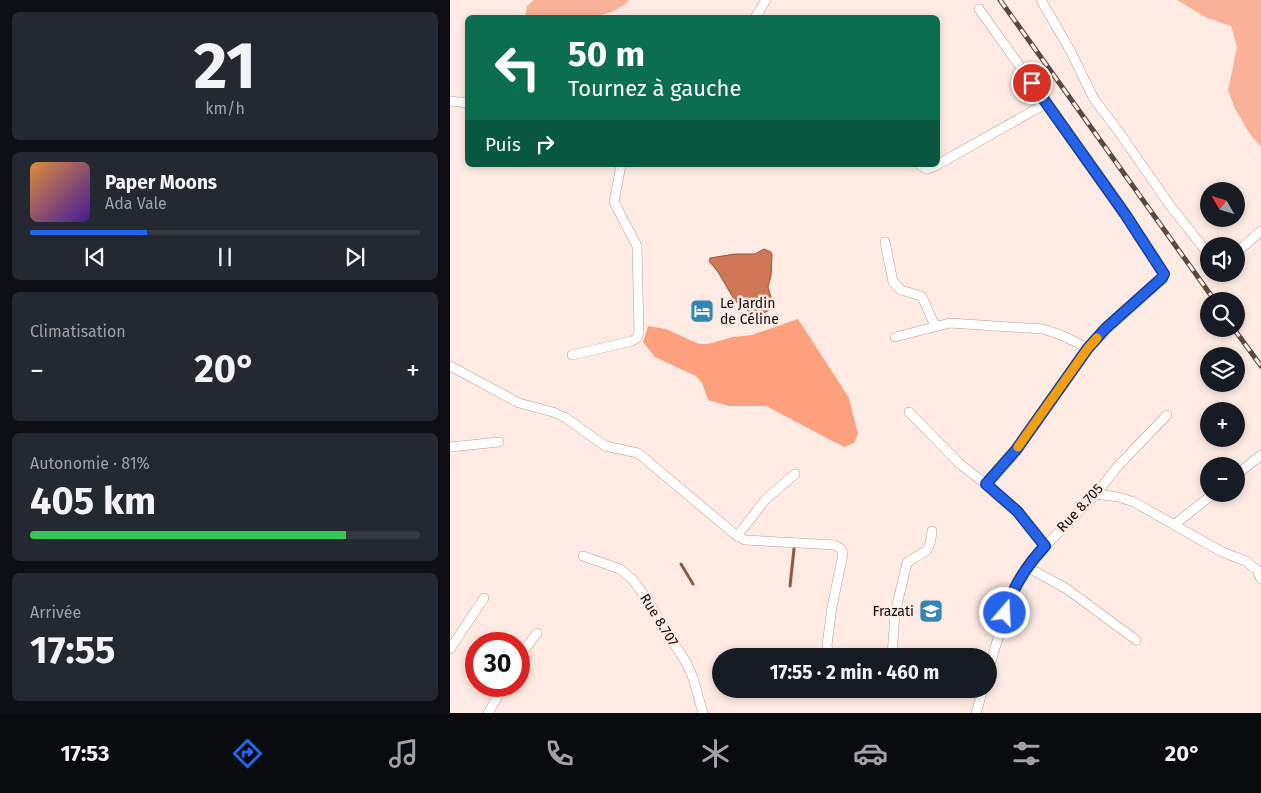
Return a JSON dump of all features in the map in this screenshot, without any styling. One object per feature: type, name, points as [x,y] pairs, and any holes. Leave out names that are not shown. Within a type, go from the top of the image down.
[{"type":"street","points":[[1041,0],[1071,52],[1094,99],[1168,204],[1200,244]]},
{"type":"street","points":[[757,15],[764,1]]},
{"type":"street","points":[[979,9],[1125,214],[1164,274],[1162,278],[1106,328],[1088,348],[1016,450],[986,484]]},
{"type":"street","points":[[450,101],[465,102]]},
{"type":"street","points":[[940,163],[1047,103]]},
{"type":"street","points":[[572,355],[632,341],[637,338],[639,332],[638,251],[614,202],[621,167]]},
{"type":"street","points":[[1245,245],[1261,231]]},
{"type":"street","points":[[885,242],[893,282],[901,290],[921,296],[935,326]]},
{"type":"street","points":[[895,336],[950,323],[1044,329],[1061,334],[1088,348]]},
{"type":"street","points":[[450,366],[519,403],[553,412],[566,418],[605,446],[638,453],[737,536],[745,540],[835,545],[841,549],[843,554],[832,606],[827,648]]},
{"type":"street","points":[[909,412],[960,464],[1017,511],[1045,546]]},
{"type":"street","name":"Rue 8.705","points":[[995,648],[1011,595],[1027,567],[1167,415]]},
{"type":"street","points":[[450,447],[499,442]]},
{"type":"street","points":[[1245,468],[1261,455]]},
{"type":"street","points":[[737,536],[766,498],[796,474]]},
{"type":"street","points":[[1096,494],[1118,497],[1134,502],[1222,552],[1246,560],[1261,578]]},
{"type":"street","points":[[1174,524],[1203,502]]},
{"type":"street","points":[[893,648],[895,613],[907,563],[921,555],[931,545],[932,531]]},
{"type":"street","name":"Rue 8.707","points":[[582,556],[620,569],[632,579],[644,594],[687,664],[703,713]]},
{"type":"street","points":[[1027,567],[1067,589],[1136,640]]},
{"type":"street","points":[[450,649],[484,598]]},
{"type":"street","points":[[530,641],[537,633]]},
{"type":"street","points":[[488,713],[497,697]]},
{"type":"street","points":[[976,713],[980,698]]},
{"type":"shaded area","points":[[534,0],[629,0],[620,8],[599,15],[525,15],[527,6]]},
{"type":"shaded area","points":[[1177,0],[1261,0],[1261,147],[1250,134],[1235,109],[1228,90],[1237,47],[1231,26],[1207,18]]},
{"type":"shaded area","points":[[764,249],[771,252],[772,255],[771,276],[768,287],[774,307],[764,313],[751,313],[735,301],[718,272],[709,261],[710,258],[735,254],[755,254]]},
{"type":"shaded area","points":[[798,319],[849,398],[858,434],[854,443],[844,447],[766,406],[729,406],[708,400],[702,383],[696,376],[655,357],[643,342],[648,326],[666,329],[699,344],[708,344],[733,337],[752,335]]},
{"type":"waterway","points":[[790,586],[794,549]]},
{"type":"waterway","points":[[681,564],[693,584]]},
{"type":"railway","points":[[1000,0],[1209,292]]},
{"type":"railway","points":[[1240,337],[1261,366]]},
{"type":"slow traffic","points":[[1018,447],[1097,338]]},
{"type":"place","name":"Le Jardin de Céline","points":[[702,311]]},
{"type":"place","name":"Frazati","points":[[931,611]]},
{"type":"route","points":[[1005,613],[1018,580],[1031,561],[1045,546],[1017,511],[986,484],[1016,450],[1088,348],[1106,328],[1162,278],[1164,274],[1125,214],[1032,83]]}]
